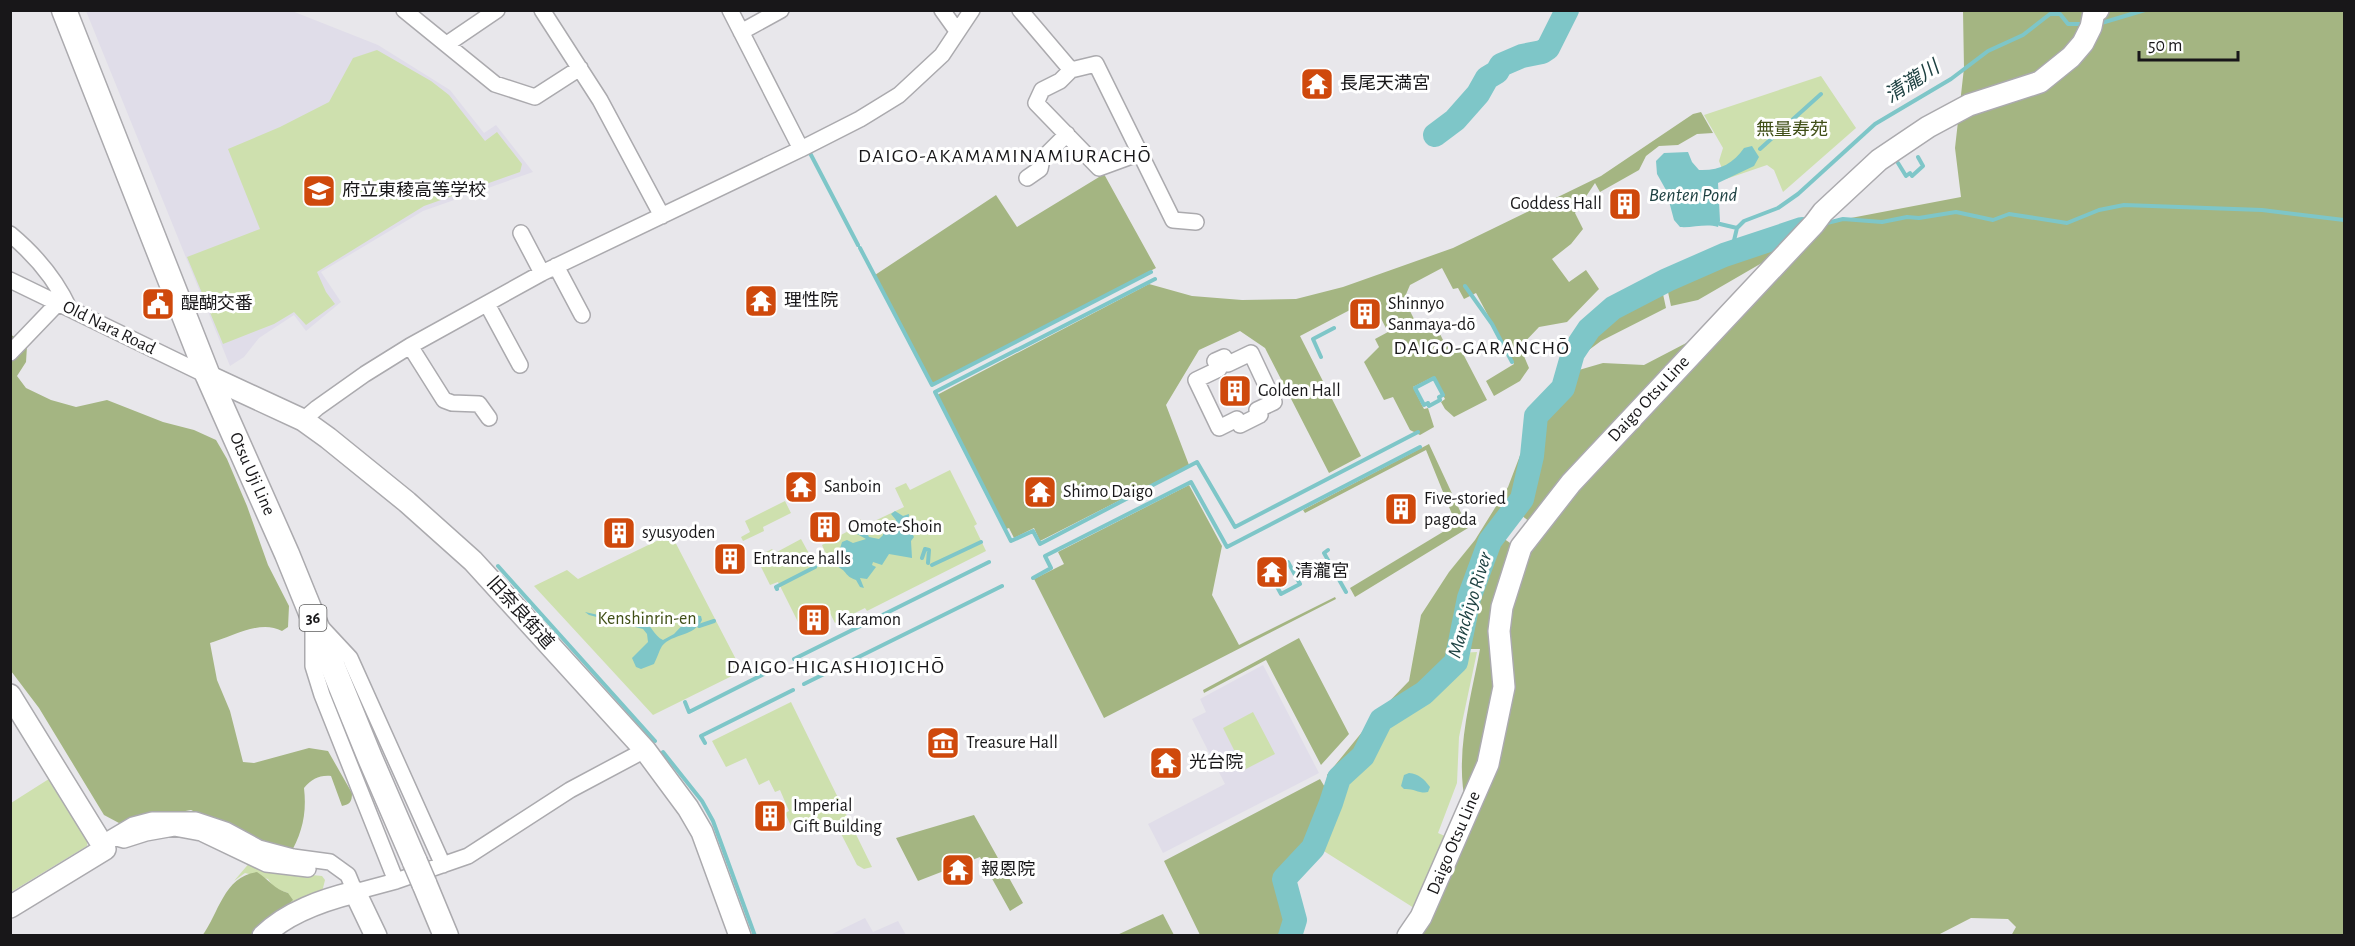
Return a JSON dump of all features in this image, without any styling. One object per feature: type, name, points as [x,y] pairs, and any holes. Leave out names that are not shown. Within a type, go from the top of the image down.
[{"type":"main road","name":"Otsu Uji Line","points":[[64,10],[208,376],[287,554],[446,936]]},
{"type":"street","points":[[404,10],[495,84],[535,97],[580,68]]},
{"type":"street","points":[[447,44],[497,10]]},
{"type":"street","points":[[542,10],[580,68],[662,216]]},
{"type":"street","points":[[730,10],[801,149]]},
{"type":"street","points":[[741,33],[781,10]]},
{"type":"street","points":[[942,10],[957,32]]},
{"type":"street","points":[[303,420],[364,374],[410,345],[542,273],[801,149],[899,95],[942,55],[972,10]]},
{"type":"street","points":[[1020,10],[1071,70]]},
{"type":"street","name":"Daigo Otsu Line","points":[[1408,936],[1421,917],[1488,764],[1504,687],[1499,631],[1502,608],[1521,547],[1571,483],[1814,224],[1822,212],[1879,160],[1928,127],[1969,105],[2040,82],[2071,57],[2083,43],[2094,18]]},
{"type":"street","points":[[1140,153],[1099,168],[1036,103],[1042,90],[1060,81],[1071,70],[1096,63],[1173,220],[1196,222]]},
{"type":"street","points":[[1027,178],[1040,169],[1041,159],[1067,134]]},
{"type":"street","points":[[521,233],[542,273]]},
{"type":"street","points":[[10,234],[31,254],[62,292],[64,306],[10,353]]},
{"type":"street","points":[[556,266],[582,315]]},
{"type":"street","name":"Old Nara Road","points":[[10,280],[208,376]]},
{"type":"street","points":[[487,304],[520,365]]},
{"type":"street","points":[[410,345],[444,400],[452,403],[479,404],[489,418]]},
{"type":"street","points":[[1251,353],[1274,402],[1257,410],[1260,415],[1240,425],[1237,419],[1219,428],[1196,380],[1219,369],[1215,361],[1224,357],[1228,364],[1251,353]]},
{"type":"street","name":"旧奈良街道","points":[[208,376],[303,420],[398,495],[473,561],[645,750],[688,808],[702,832],[740,936]]},
{"type":"street","points":[[313,618],[350,658],[443,865]]},
{"type":"street","points":[[313,618],[313,666],[322,695],[396,881]]},
{"type":"street","points":[[10,695],[107,841],[105,849],[10,907]]},
{"type":"street","points":[[263,936],[297,912],[331,898],[396,881],[468,856],[570,790],[645,750]]},
{"type":"street","points":[[107,841],[124,840],[174,828],[201,833],[266,864],[332,873],[343,869],[348,875],[376,936]]},
{"type":"shaded area","name":"府立東稜高等学校","points":[[86,11],[292,11],[378,45],[450,90],[484,133],[496,125],[533,172],[423,211],[321,272],[341,302],[306,331],[294,315],[259,338],[244,357],[230,366]]},
{"type":"shaded area","points":[[1263,665],[1319,773],[1163,853],[1148,824],[1225,784],[1192,719],[1206,712],[1200,699]]},
{"type":"shaded area","points":[[865,918],[873,932],[898,921],[906,935],[828,936]]},
{"type":"green space","points":[[1963,11],[2344,11],[2344,935],[2011,936],[2016,927],[2008,919],[1971,918],[1936,936],[1413,936],[1494,766],[1504,632],[1526,548],[1814,225],[1961,197],[1955,148],[1964,68]]},
{"type":"green space","points":[[377,50],[431,81],[449,95],[485,141],[497,132],[522,164],[520,172],[424,206],[317,272],[326,292],[335,304],[306,325],[294,312],[274,324],[223,344],[187,257],[260,229],[228,149],[280,127],[329,102],[353,58]]},
{"type":"green space","name":"無量寿苑","points":[[1821,76],[1856,128],[1783,192],[1774,170],[1767,165],[1726,179],[1719,161],[1723,148],[1704,115]]},
{"type":"green space","points":[[1701,112],[1713,133],[1697,134],[1678,145],[1659,146],[1646,156],[1639,170],[1600,192],[1595,183],[1575,213],[1583,229],[1571,244],[1552,259],[1569,282],[1586,270],[1599,289],[1567,322],[1539,327],[1520,347],[1529,368],[1520,381],[1494,396],[1486,381],[1514,364],[1476,293],[1464,299],[1458,288],[1453,289],[1442,268],[1410,285],[1404,299],[1417,325],[1439,332],[1443,340],[1453,347],[1459,346],[1487,400],[1454,417],[1441,402],[1445,399],[1433,377],[1413,387],[1424,409],[1428,408],[1434,427],[1420,435],[1410,430],[1393,397],[1384,400],[1364,362],[1379,347],[1375,339],[1388,332],[1371,299],[1300,336],[1361,456],[1329,473],[1265,348],[1240,331],[1199,350],[1166,405],[1189,465],[1040,541],[1034,528],[1014,538],[1009,528],[1006,529],[937,395],[1149,284],[1192,296],[1242,300],[1296,299],[1343,287],[1453,248],[1601,176],[1693,114]]},
{"type":"green space","points":[[1104,174],[1156,268],[932,384],[875,275],[996,195],[1017,227]]},
{"type":"green space","points":[[1788,243],[1767,260],[1698,300],[1671,306],[1668,292],[1734,260]]},
{"type":"green space","points":[[1663,294],[1666,308],[1601,341],[1578,358],[1576,356],[1593,334],[1617,315]]},
{"type":"green space","points":[[10,334],[27,346],[26,362],[17,376],[26,388],[51,400],[76,407],[107,400],[163,422],[194,430],[216,440],[227,459],[268,565],[289,606],[288,627],[282,631],[265,627],[255,628],[210,643],[217,680],[230,711],[243,762],[254,763],[309,748],[328,751],[352,793],[350,802],[342,806],[331,776],[319,777],[304,788],[305,806],[302,824],[289,856],[191,810],[119,823],[104,815],[39,708],[11,671]]},
{"type":"green space","points":[[1692,340],[1531,523],[1520,514],[1528,502],[1540,419],[1567,390],[1572,372],[1603,363],[1644,365]]},
{"type":"green space","points":[[1532,424],[1518,495],[1487,542],[1466,599],[1453,660],[1422,691],[1379,718],[1359,755],[1337,776],[1333,787],[1327,775],[1376,715],[1409,681],[1421,615],[1449,572],[1475,540],[1508,487]]},
{"type":"green space","points":[[1429,444],[1468,528],[1355,597],[1350,588],[1456,524],[1426,450],[1305,513],[1303,510]]},
{"type":"green space","points":[[950,470],[977,524],[974,526],[986,551],[867,611],[865,608],[835,623],[829,611],[822,615],[820,611],[804,619],[806,623],[800,626],[778,582],[770,585],[756,557],[772,549],[775,553],[801,539],[812,559],[825,552],[822,545],[856,527],[854,522],[860,519],[864,526],[904,507],[895,488],[906,483],[910,490]]},
{"type":"green space","points":[[1189,485],[1222,546],[1212,595],[1239,645],[1335,597],[1336,599],[1104,718],[1034,579],[1064,564],[1058,552]]},
{"type":"green space","points":[[785,501],[791,513],[763,527],[764,531],[743,541],[741,537],[750,532],[745,521]]},
{"type":"green space","name":"Kenshinrin-en","points":[[671,534],[742,671],[653,715],[534,586],[567,570],[578,579]]},
{"type":"green space","points":[[1500,536],[1513,545],[1497,687],[1484,760],[1466,805],[1463,786],[1463,747],[1468,707],[1480,649],[1463,649],[1480,573],[1492,546]]},
{"type":"green space","points":[[1299,638],[1349,734],[1321,765],[1266,660],[1204,693],[1203,690]]},
{"type":"green space","points":[[1477,652],[1459,737],[1457,783],[1438,833],[1447,837],[1414,908],[1319,848],[1343,780],[1365,760],[1384,723],[1426,695],[1457,662],[1460,653]]},
{"type":"green space","points":[[791,702],[872,867],[864,869],[857,865],[834,820],[807,834],[801,823],[792,828],[785,813],[789,811],[780,790],[775,792],[769,780],[759,785],[746,758],[726,767],[712,741]]},
{"type":"green space","points":[[1253,712],[1275,754],[1244,770],[1223,728]]},
{"type":"green space","points":[[52,777],[88,837],[87,846],[11,892],[11,803]]},
{"type":"green space","points":[[1320,779],[1329,794],[1314,833],[1277,877],[1284,922],[1279,935],[1200,935],[1164,861]]},
{"type":"green space","points":[[974,815],[1023,903],[1010,911],[980,857],[918,881],[896,838]]},
{"type":"green space","points":[[251,861],[282,872],[322,876],[325,880],[322,892],[287,911],[288,893],[274,888],[268,879],[245,873],[234,881]]},
{"type":"green space","points":[[257,872],[275,887],[288,893],[293,900],[255,935],[202,936],[230,888],[237,880]]},
{"type":"green space","points":[[1163,914],[1174,935],[1117,935]]},
{"type":"water","name":"Benten Pond","points":[[1752,146],[1759,157],[1754,166],[1718,183],[1720,221],[1718,227],[1709,225],[1680,227],[1674,220],[1666,190],[1657,174],[1656,161],[1664,153],[1688,152],[1692,162],[1699,170],[1713,169],[1725,165],[1744,148]]},
{"type":"water","points":[[895,511],[903,516],[909,514],[908,525],[914,537],[911,541],[912,558],[889,554],[882,565],[873,562],[872,565],[876,567],[867,579],[860,578],[864,588],[837,566],[815,567],[818,559],[838,555],[842,542],[847,540],[853,543],[866,539],[857,534],[861,526],[864,527],[862,532],[870,532],[869,537],[879,539],[883,535],[883,530],[890,530],[895,525],[896,520],[891,514]]},
{"type":"water","points":[[585,612],[630,622],[642,619],[663,640],[674,634],[692,615],[701,616],[702,620],[694,629],[662,646],[654,664],[641,669],[636,667],[632,658],[648,642],[647,634],[643,629]]},
{"type":"water","points":[[1416,774],[1423,779],[1430,787],[1428,792],[1404,789],[1401,786],[1404,775]]},
{"type":"waterway","points":[[1435,135],[1455,120],[1478,94],[1487,78],[1497,72],[1501,65],[1548,48],[1567,10]]},
{"type":"waterway","name":"清瀧川","points":[[2098,24],[2145,10]]},
{"type":"waterway","name":"清瀧川","points":[[1731,253],[1737,228],[1744,221],[1778,208],[1798,194],[1875,124],[1951,79],[1988,51],[2023,35],[2050,14],[2060,14],[2068,24],[2085,24]]},
{"type":"waterway","points":[[1760,149],[1821,94]]},
{"type":"waterway","points":[[810,153],[858,245]]},
{"type":"waterway","points":[[1898,163],[1906,176],[1910,173],[1912,176],[1923,166],[1918,157]]},
{"type":"waterway","points":[[1823,224],[1843,219],[1882,222],[1956,212],[1993,220],[2009,214],[2067,223],[2099,210],[2124,205],[2262,210],[2344,220]]},
{"type":"waterway","points":[[1720,224],[1737,228]]},
{"type":"waterway","name":"Manchiyo River","points":[[1290,936],[1295,920],[1284,879],[1313,848],[1339,778],[1363,756],[1381,720],[1424,693],[1456,662],[1469,598],[1490,541],[1522,499],[1532,456],[1536,416],[1563,388],[1573,353],[1589,329],[1613,308],[1667,280],[1724,255],[1802,229]]},
{"type":"waterway","points":[[860,248],[932,385],[1151,272]]},
{"type":"waterway","points":[[1155,279],[935,392],[1011,541],[1033,531],[1040,544],[1197,462],[1235,527],[1418,432]]},
{"type":"waterway","points":[[1465,286],[1492,324],[1512,362]]},
{"type":"waterway","points":[[1351,310],[1360,328],[1365,325],[1367,328],[1375,323],[1373,320],[1378,318],[1369,301]]},
{"type":"waterway","points":[[1321,357],[1313,339],[1334,328]]},
{"type":"waterway","points":[[1434,378],[1443,395],[1439,397],[1440,400],[1429,406],[1428,403],[1424,405],[1415,388],[1434,378]]},
{"type":"waterway","points":[[1033,578],[1051,568],[1045,556],[1191,482],[1227,547],[1420,447]]},
{"type":"waterway","points":[[932,565],[981,542]]},
{"type":"waterway","points":[[922,558],[925,549],[929,550],[928,563]]},
{"type":"waterway","points":[[1328,550],[1324,553],[1346,592]]},
{"type":"waterway","points":[[794,659],[989,562]]},
{"type":"waterway","points":[[1288,562],[1300,584],[1281,594],[1269,572],[1288,562]]},
{"type":"waterway","points":[[498,566],[655,741]]},
{"type":"waterway","points":[[777,589],[776,587],[815,567]]},
{"type":"waterway","points":[[804,684],[1002,586]]},
{"type":"waterway","points":[[699,626],[714,621]]},
{"type":"waterway","points":[[685,702],[689,712],[776,668]]},
{"type":"waterway","points":[[705,743],[701,736],[793,690]]},
{"type":"waterway","points":[[663,752],[702,801],[713,821],[755,936]]},
{"type":"place","name":"長尾天満宮","points":[[1317,84]]},
{"type":"place","name":"府立東稜高等学校","points":[[319,191]]},
{"type":"place","name":"Goddess Hall","points":[[1625,204]]},
{"type":"place","name":"理性院","points":[[761,301]]},
{"type":"place","name":"醍醐交番","points":[[158,304]]},
{"type":"place","name":"Shinnyo Sanmaya-dō","points":[[1365,314]]},
{"type":"place","name":"Golden Hall","points":[[1235,391]]},
{"type":"place","name":"Sanboin","points":[[801,487]]},
{"type":"place","name":"Shimo Daigo","points":[[1040,492]]},
{"type":"place","name":"Five-storied pagoda","points":[[1401,509]]},
{"type":"place","name":"Omote-Shoin","points":[[825,527]]},
{"type":"place","name":"syusyoden","points":[[619,533]]},
{"type":"place","name":"Entrance halls","points":[[730,559]]},
{"type":"place","name":"清瀧宮","points":[[1272,572]]},
{"type":"place","name":"Karamon","points":[[814,620]]},
{"type":"place","name":"Treasure Hall","points":[[943,743]]},
{"type":"place","name":"光台院","points":[[1166,763]]},
{"type":"place","name":"Imperial Gift Building","points":[[770,816]]},
{"type":"place","name":"報恩院","points":[[958,870]]},
{"type":"district","name":"DAIGO-AKAMAMINAMIURACHŌ","points":[[1005,156]]},
{"type":"district","name":"DAIGO-GARANCHŌ","points":[[1482,348]]},
{"type":"district","name":"DAIGO-HIGASHIOJICHŌ","points":[[836,667]]}]
